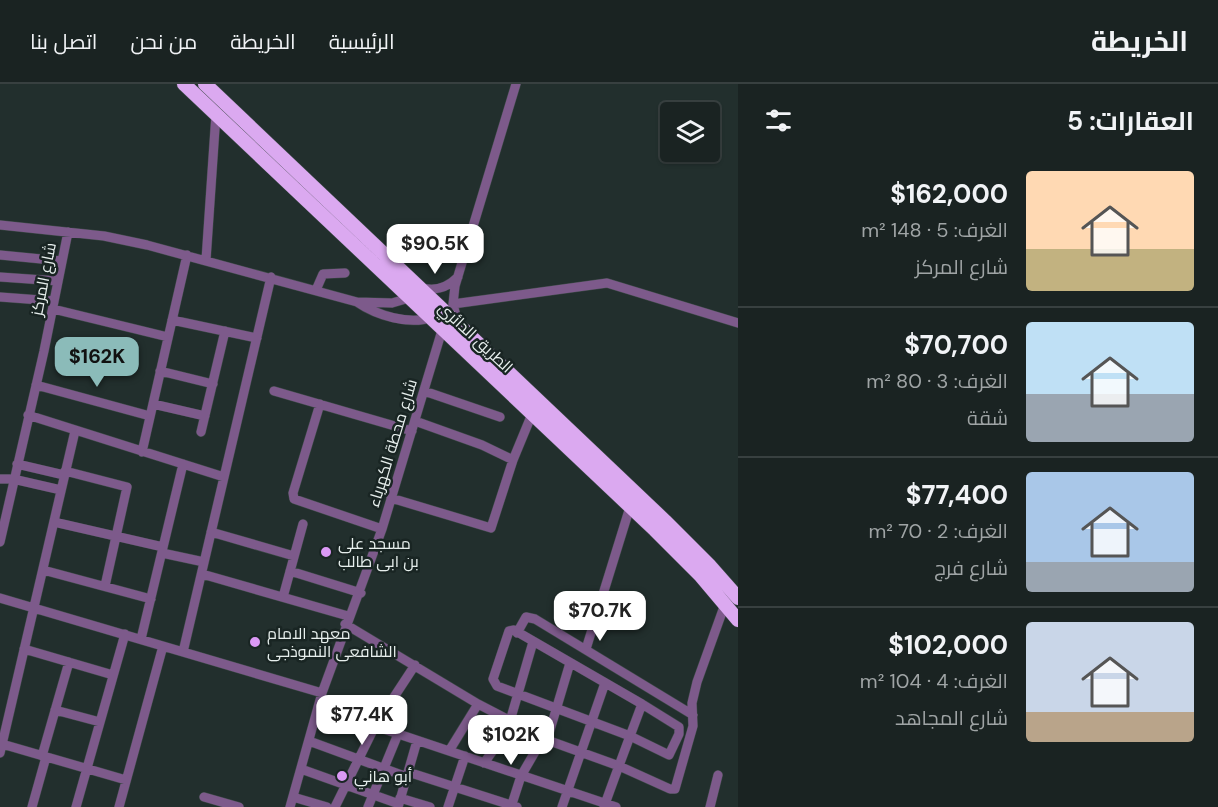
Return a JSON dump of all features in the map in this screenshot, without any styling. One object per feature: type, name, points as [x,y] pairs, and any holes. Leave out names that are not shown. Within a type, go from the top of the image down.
[{"type":"highway","name":"الطريق الدائري","points":[[184,84],[409,298],[443,327],[532,414],[599,468],[710,566],[738,598]]},
{"type":"highway","name":"الطريق الدائري","points":[[210,87],[459,326],[599,468],[630,507],[678,553],[738,620]]},
{"type":"street","points":[[459,326],[453,304],[459,275],[516,84]]},
{"type":"street","points":[[206,260],[216,114]]},
{"type":"street","points":[[0,225],[68,232],[136,243],[271,277],[357,302],[376,312],[419,321],[432,317]]},
{"type":"street","name":"شارع المركز","points":[[0,542],[2,524],[36,385],[68,232]]},
{"type":"street","points":[[0,255],[62,261]]},
{"type":"street","points":[[142,452],[187,255]]},
{"type":"street","points":[[316,290],[323,274],[345,273]]},
{"type":"street","points":[[413,284],[433,289],[443,287],[459,275]]},
{"type":"street","points":[[0,277],[58,281]]},
{"type":"street","points":[[183,652],[271,277]]},
{"type":"street","points":[[453,304],[607,283],[738,323]]},
{"type":"street","points":[[0,297],[53,305],[168,337]]},
{"type":"street","points":[[357,302],[392,303],[409,298]]},
{"type":"street","points":[[172,320],[257,338]]},
{"type":"street","name":"شارع محطة الكهرباء","points":[[290,807],[322,693],[382,529],[443,327]]},
{"type":"street","points":[[201,432],[225,331]]},
{"type":"street","points":[[160,371],[213,384]]},
{"type":"street","points":[[36,385],[150,416]]},
{"type":"street","points":[[274,391],[482,445],[513,460]]},
{"type":"street","points":[[424,391],[500,417]]},
{"type":"street","points":[[153,404],[205,416]]},
{"type":"street","points":[[320,404],[293,494],[294,499],[299,503],[382,529]]},
{"type":"street","points":[[392,498],[491,528],[513,460],[532,414]]},
{"type":"street","points":[[28,415],[224,477]]},
{"type":"street","points":[[75,431],[1,744],[126,780]]},
{"type":"street","points":[[17,464],[127,487],[105,586]]},
{"type":"street","points":[[141,639],[183,464]]},
{"type":"street","points":[[0,479],[13,479],[61,490]]},
{"type":"street","points":[[586,649],[630,507]]},
{"type":"street","points":[[54,522],[116,536],[204,562]]},
{"type":"street","points":[[283,597],[303,524]]},
{"type":"street","points":[[211,532],[294,556]]},
{"type":"street","points":[[43,570],[151,598]]},
{"type":"street","points":[[290,571],[360,593]]},
{"type":"street","points":[[202,574],[283,597],[347,620],[415,665],[511,722],[545,739],[619,766],[672,790],[675,788],[693,726],[692,703],[697,682],[724,603]]},
{"type":"street","points":[[0,598],[322,693]]},
{"type":"street","points":[[517,633],[523,620],[531,617],[693,715]]},
{"type":"street","points":[[669,755],[680,734],[679,727],[533,642],[509,631],[493,682],[630,735],[669,755],[683,762]]},
{"type":"street","points":[[76,807],[125,634]]},
{"type":"street","points":[[484,763],[511,722],[533,642]]},
{"type":"street","points":[[119,807],[163,646]]},
{"type":"street","points":[[24,649],[113,675]]},
{"type":"street","points":[[32,807],[69,662]]},
{"type":"street","points":[[309,741],[384,768],[455,787],[513,806],[521,776],[545,739],[570,663]]},
{"type":"street","points":[[335,807],[375,726],[415,665]]},
{"type":"street","points":[[562,807],[604,683]]},
{"type":"street","points":[[449,751],[478,704]]},
{"type":"street","points":[[605,805],[642,704]]},
{"type":"street","points":[[318,707],[616,807]]},
{"type":"street","points":[[55,710],[100,722]]},
{"type":"street","points":[[368,807],[398,734]]},
{"type":"street","points":[[399,803],[417,741]]},
{"type":"street","points":[[448,807],[465,756]]},
{"type":"street","points":[[301,770],[399,803],[430,807]]},
{"type":"street","points":[[710,807],[718,775]]},
{"type":"street","points":[[480,807],[483,796]]},
{"type":"street","points":[[204,797],[239,807]]},
{"type":"street","points":[[293,797],[327,807]]},
{"type":"place","name":"مسجد على بن ابى طالب","points":[[326,552]]},
{"type":"place","name":"معهد الامام الشافعى النموذجى","points":[[255,642]]},
{"type":"place","name":"أبو هاني","points":[[342,776]]}]
